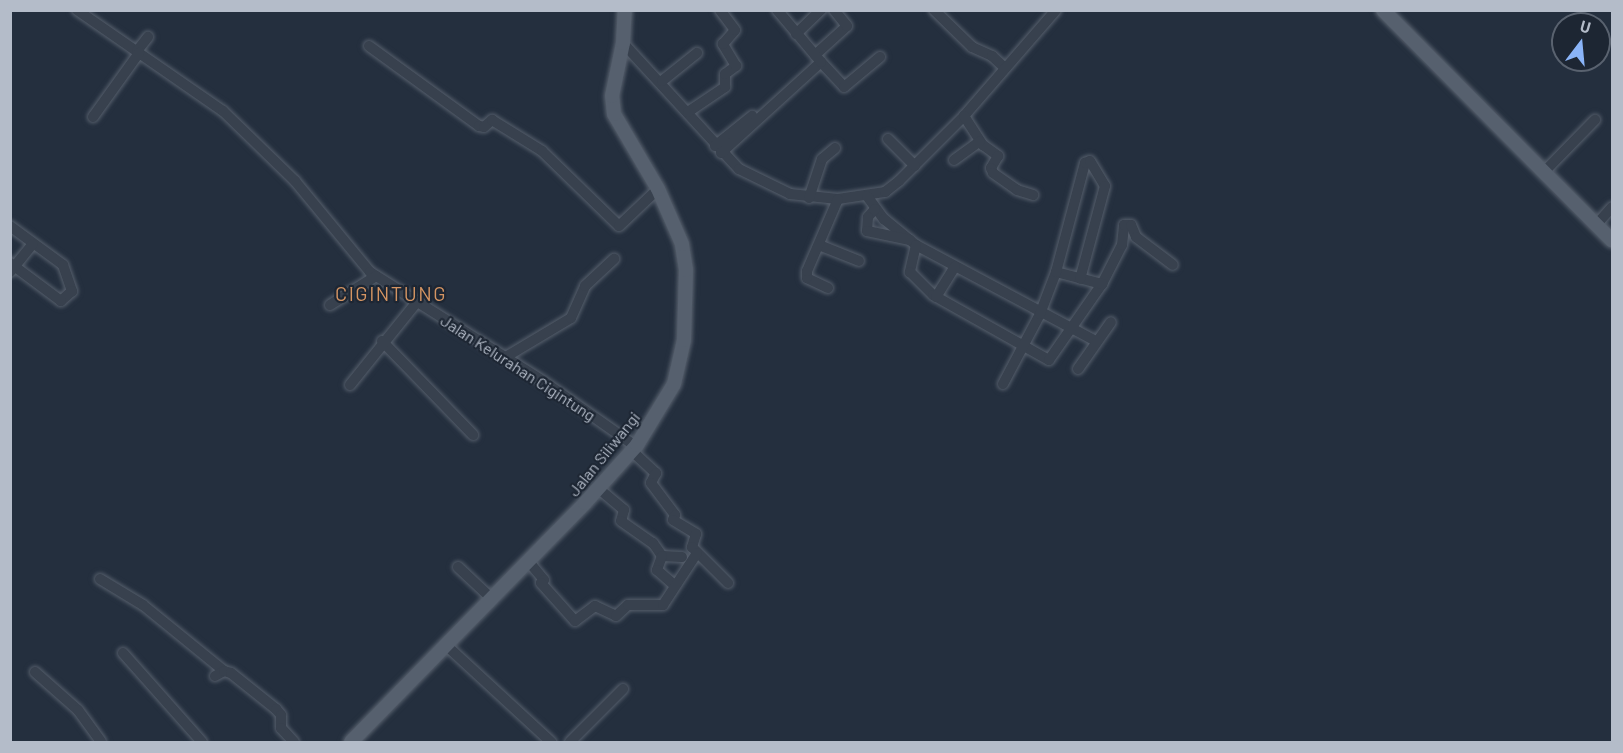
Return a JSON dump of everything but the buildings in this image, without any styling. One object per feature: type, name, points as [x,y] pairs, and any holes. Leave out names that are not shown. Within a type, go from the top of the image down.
[{"type":"main road","name":"Jalan Siliwangi","points":[[351,742],[530,562],[598,488],[634,448],[674,384],[686,319],[682,244],[658,189],[614,114],[612,96],[624,43],[625,10]]},
{"type":"main road","points":[[1383,10],[1612,241]]},
{"type":"street","name":"Jalan Kelurahan Cigintung","points":[[77,10],[223,111],[295,182],[353,255],[376,276],[504,358],[634,448],[656,473],[651,483],[675,515],[674,520],[696,534],[692,546],[697,553]]},
{"type":"street","points":[[688,112],[725,87],[725,74],[735,66],[723,44],[736,32],[720,10]]},
{"type":"street","points":[[777,10],[844,87],[880,57]]},
{"type":"street","points":[[796,34],[821,10]]},
{"type":"street","points":[[718,149],[768,110],[846,27],[834,10]]},
{"type":"street","points":[[934,10],[972,47],[992,56],[1004,67]]},
{"type":"street","points":[[624,43],[662,81],[718,149],[753,177],[790,194],[809,198],[838,199],[864,197],[885,192],[915,166],[964,116],[1004,67],[1056,10]]},
{"type":"street","points":[[93,117],[148,37]]},
{"type":"street","points":[[369,46],[395,69],[479,126],[484,127],[492,120],[542,151],[619,225],[658,189]]},
{"type":"street","points":[[662,81],[697,53]]},
{"type":"street","points":[[964,116],[980,141],[998,156],[991,168],[993,173],[1017,190],[1033,195]]},
{"type":"street","points":[[1544,171],[1595,120]]},
{"type":"street","points":[[888,139],[915,166]]},
{"type":"street","points":[[954,160],[980,141]]},
{"type":"street","points":[[809,198],[822,159],[835,148]]},
{"type":"street","points":[[1003,384],[1040,314],[1056,272],[1085,163],[1090,161],[1105,186],[1080,279]]},
{"type":"street","points":[[864,197],[872,213],[913,243],[1040,314],[1096,341]]},
{"type":"street","points":[[828,288],[806,275],[838,199]]},
{"type":"street","points":[[1596,225],[1612,207]]},
{"type":"street","points":[[872,213],[869,232],[913,243]]},
{"type":"street","points":[[10,225],[63,265],[72,291],[61,301],[12,267],[33,244]]},
{"type":"street","points":[[913,243],[910,272],[936,297],[1022,347],[1051,360],[1070,328],[1102,284],[1122,245],[1124,225],[1131,225],[1135,235],[1173,265]]},
{"type":"street","points":[[819,245],[859,261]]},
{"type":"street","points":[[504,358],[572,318],[585,286],[614,259]]},
{"type":"street","points":[[936,297],[955,266]]},
{"type":"street","points":[[1056,272],[1102,284]]},
{"type":"street","points":[[330,305],[376,276]]},
{"type":"street","points":[[350,385],[382,341],[417,302]]},
{"type":"street","points":[[1078,369],[1111,322]]},
{"type":"street","points":[[382,341],[473,435]]},
{"type":"street","points":[[598,488],[624,510],[621,521],[653,543],[662,556],[682,558]]},
{"type":"street","points":[[530,562],[544,580],[541,583],[575,621],[595,606],[617,616],[628,605],[663,605],[697,553],[728,583]]},
{"type":"street","points":[[662,556],[657,570],[672,583]]},
{"type":"street","points":[[458,567],[492,599]]},
{"type":"street","points":[[100,579],[143,605],[220,673],[280,712],[281,728],[294,742]]},
{"type":"street","points":[[447,646],[551,742]]},
{"type":"street","points":[[123,653],[202,742]]},
{"type":"street","points":[[35,672],[78,710],[101,742]]},
{"type":"street","points":[[570,742],[623,689]]},
{"type":"district","name":"CIGINTUNG","points":[[391,293]]}]
